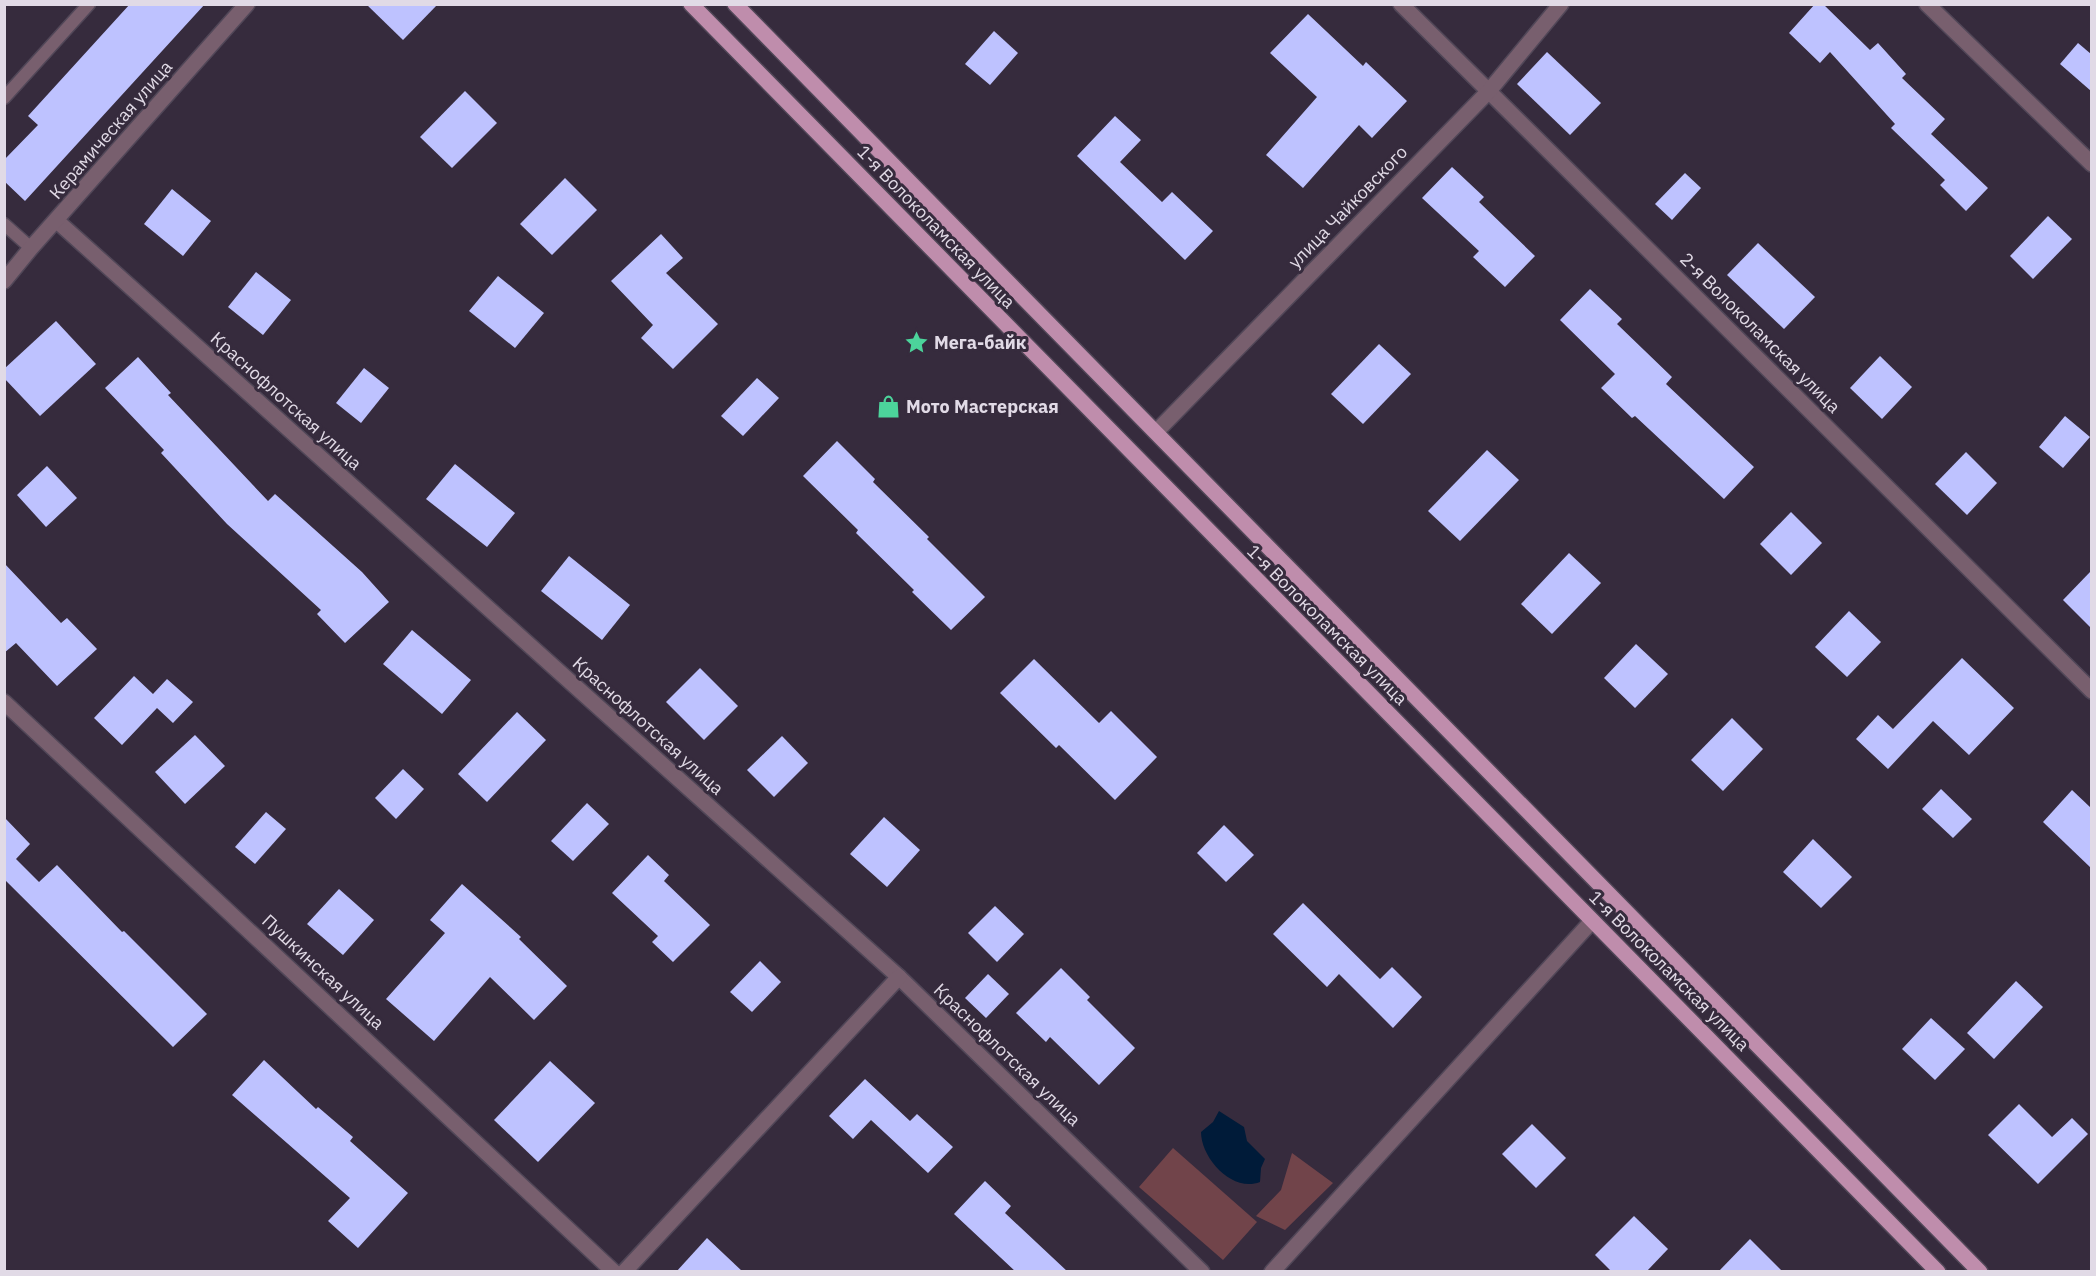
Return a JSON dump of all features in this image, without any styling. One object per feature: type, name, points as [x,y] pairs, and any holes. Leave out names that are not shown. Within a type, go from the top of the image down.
[{"type":"main road","name":"1-я Волоколамская улица","points":[[691,4],[1938,1272]]},
{"type":"main road","name":"1-я Волоколамская улица","points":[[735,4],[1980,1272]]},
{"type":"street","name":"Керамическая улица","points":[[4,281],[247,4]]},
{"type":"street","name":"2-я Волоколамская улица","points":[[1401,4],[2091,691]]},
{"type":"street","name":"улица Чайковского","points":[[1156,432],[1489,90],[1561,4]]},
{"type":"street","points":[[1927,4],[2091,164]]},
{"type":"street","name":"Краснофлотская улица","points":[[57,221],[899,977],[1202,1272]]},
{"type":"street","name":"Пушкинская улица","points":[[4,702],[614,1272]]},
{"type":"street","points":[[1272,1272],[1592,921]]},
{"type":"street","points":[[624,1272],[899,977]]},
{"type":"lane","points":[[4,98],[89,4]]},
{"type":"lane","points":[[4,224],[31,248]]},
{"type":"shaded area","points":[[1173,1148],[1257,1222],[1223,1260],[1139,1187]]},
{"type":"shaded area","points":[[1292,1153],[1333,1183],[1285,1230],[1256,1216],[1281,1190]]},
{"type":"water","points":[[1219,1111],[1244,1127],[1247,1141],[1265,1159],[1261,1168],[1260,1182],[1249,1184],[1229,1178],[1212,1162],[1206,1152],[1201,1132],[1213,1122]]},
{"type":"building","points":[[130,4],[205,4],[25,201],[4,181],[4,160],[38,125],[28,116]]},
{"type":"building","points":[[366,4],[438,4],[403,40]]},
{"type":"building","points":[[1815,4],[1823,4],[1870,50],[1878,43],[1906,74],[1902,78],[1945,119],[1931,134],[1988,188],[1966,211],[1940,185],[1945,180],[1891,128],[1895,124],[1830,52],[1820,63],[1789,33]]},
{"type":"building","points":[[1308,14],[1363,66],[1366,62],[1407,101],[1372,138],[1359,125],[1303,188],[1266,155],[1317,97],[1270,53]]},
{"type":"building","points":[[994,31],[1018,53],[990,85],[965,64]]},
{"type":"building","points":[[2078,43],[2091,54],[2091,91],[2060,64]]},
{"type":"building","points":[[1547,52],[1601,103],[1570,135],[1517,84]]},
{"type":"building","points":[[465,91],[497,123],[452,168],[420,137]]},
{"type":"building","points":[[1115,116],[1141,140],[1120,162],[1162,202],[1172,192],[1213,231],[1185,260],[1077,156]]},
{"type":"building","points":[[1452,167],[1484,197],[1479,202],[1535,256],[1505,287],[1473,257],[1479,251],[1422,198]]},
{"type":"building","points":[[1685,173],[1701,188],[1672,220],[1655,204]]},
{"type":"building","points":[[565,178],[597,210],[552,255],[520,224]]},
{"type":"building","points":[[172,189],[211,221],[183,256],[144,224]]},
{"type":"building","points":[[2048,216],[2072,239],[2033,279],[2010,256]]},
{"type":"building","points":[[661,234],[683,258],[666,273],[718,324],[673,369],[641,338],[653,325],[611,281]]},
{"type":"building","points":[[1758,243],[1815,297],[1784,329],[1727,275]]},
{"type":"building","points":[[256,272],[291,300],[263,335],[228,307]]},
{"type":"building","points":[[498,276],[544,313],[515,348],[469,311]]},
{"type":"building","points":[[1590,289],[1622,319],[1617,324],[1672,377],[1666,384],[1754,467],[1724,499],[1635,416],[1632,418],[1601,388],[1615,374],[1560,320]]},
{"type":"building","points":[[56,321],[96,364],[40,416],[4,378],[4,369]]},
{"type":"building","points":[[1379,344],[1411,374],[1363,424],[1331,394]]},
{"type":"building","points":[[1880,356],[1912,387],[1882,419],[1850,388]]},
{"type":"building","points":[[138,357],[171,393],[168,395],[268,501],[275,494],[362,572],[389,602],[345,643],[317,614],[321,610],[227,524],[161,453],[164,450],[105,388]]},
{"type":"building","points":[[364,368],[389,388],[361,423],[336,403]]},
{"type":"building","points":[[757,378],[779,398],[743,436],[721,416]]},
{"type":"building","points":[[2065,416],[2090,437],[2063,468],[2039,447]]},
{"type":"building","points":[[837,441],[875,479],[873,482],[929,537],[927,539],[985,597],[951,630],[856,533],[858,530],[803,476]]},
{"type":"building","points":[[1487,450],[1519,480],[1460,541],[1428,511]]},
{"type":"building","points":[[1966,452],[1997,483],[1967,515],[1935,484]]},
{"type":"building","points":[[455,464],[515,513],[487,547],[426,499]]},
{"type":"building","points":[[47,466],[77,498],[46,527],[17,495]]},
{"type":"building","points":[[1791,512],[1822,543],[1791,575],[1760,544]]},
{"type":"building","points":[[1569,553],[1601,583],[1552,634],[1521,604]]},
{"type":"building","points":[[569,556],[630,605],[602,640],[541,591]]},
{"type":"building","points":[[4,563],[61,623],[67,618],[97,649],[57,686],[16,643],[4,653]]},
{"type":"building","points":[[2091,571],[2091,628],[2063,600]]},
{"type":"building","points":[[1849,611],[1881,642],[1847,677],[1815,647]]},
{"type":"building","points":[[412,630],[471,680],[442,714],[383,664]]},
{"type":"building","points":[[1636,644],[1668,674],[1635,708],[1604,678]]},
{"type":"building","points":[[1962,658],[2014,708],[1969,755],[1933,721],[1888,769],[1856,739],[1878,715],[1893,729]]},
{"type":"building","points":[[1034,659],[1099,723],[1111,711],[1157,757],[1115,800],[1059,745],[1056,748],[1000,693]]},
{"type":"building","points":[[700,668],[738,706],[704,740],[666,702]]},
{"type":"building","points":[[134,676],[153,694],[167,679],[193,702],[173,723],[157,708],[122,745],[94,718]]},
{"type":"building","points":[[517,712],[546,740],[487,802],[458,774]]},
{"type":"building","points":[[1732,718],[1763,749],[1723,791],[1691,760]]},
{"type":"building","points":[[195,735],[225,766],[185,804],[155,772]]},
{"type":"building","points":[[782,736],[808,763],[774,797],[747,770]]},
{"type":"building","points":[[403,769],[424,789],[396,819],[375,798]]},
{"type":"building","points":[[1941,789],[1972,819],[1953,838],[1922,809]]},
{"type":"building","points":[[2072,790],[2091,808],[2091,868],[2043,822]]},
{"type":"building","points":[[587,803],[609,824],[573,861],[551,841]]},
{"type":"building","points":[[266,812],[286,829],[255,864],[235,847]]},
{"type":"building","points":[[4,817],[30,844],[16,859],[39,882],[57,865],[207,1014],[173,1047],[4,879]]},
{"type":"building","points":[[884,817],[920,850],[887,887],[850,854]]},
{"type":"building","points":[[1224,825],[1254,855],[1226,882],[1197,853]]},
{"type":"building","points":[[1813,839],[1852,877],[1821,908],[1783,872]]},
{"type":"building","points":[[648,855],[669,875],[664,881],[710,925],[673,962],[652,942],[658,936],[612,893]]},
{"type":"building","points":[[462,884],[521,937],[519,939],[567,986],[534,1020],[490,977],[434,1041],[386,999],[445,933],[430,920]]},
{"type":"building","points":[[339,889],[374,920],[343,955],[307,924]]},
{"type":"building","points":[[1303,903],[1380,979],[1392,967],[1422,997],[1393,1028],[1339,974],[1327,987],[1273,934]]},
{"type":"building","points":[[995,906],[1024,934],[997,962],[968,933]]},
{"type":"building","points":[[760,961],[781,982],[752,1012],[730,992]]},
{"type":"building","points":[[1061,968],[1090,997],[1087,1000],[1135,1048],[1099,1085],[1050,1037],[1046,1042],[1016,1013]]},
{"type":"building","points":[[988,974],[1009,994],[986,1018],[965,998]]},
{"type":"building","points":[[2016,981],[2043,1007],[1994,1059],[1967,1033]]},
{"type":"building","points":[[1931,1018],[1965,1049],[1935,1080],[1902,1049]]},
{"type":"building","points":[[264,1060],[316,1109],[318,1107],[353,1137],[350,1141],[408,1193],[358,1248],[328,1221],[350,1198],[232,1095]]},
{"type":"building","points":[[550,1061],[595,1103],[538,1162],[494,1120]]},
{"type":"building","points":[[865,1079],[910,1121],[917,1114],[953,1147],[928,1173],[871,1120],[853,1139],[829,1116]]},
{"type":"building","points":[[2019,1104],[2052,1137],[2072,1118],[2088,1134],[2038,1184],[1988,1135]]},
{"type":"building","points":[[1532,1124],[1566,1158],[1536,1188],[1502,1154]]},
{"type":"building","points":[[985,1181],[1011,1206],[1005,1213],[1068,1272],[1016,1272],[954,1214]]},
{"type":"building","points":[[1634,1216],[1668,1249],[1646,1272],[1612,1272],[1595,1255]]},
{"type":"building","points":[[707,1238],[743,1272],[676,1272]]},
{"type":"building","points":[[1750,1239],[1783,1272],[1718,1272]]},
{"type":"place","name":"Мега-байк","points":[[916,343]]},
{"type":"place","name":"Мото Мастерская","points":[[888,407]]}]
